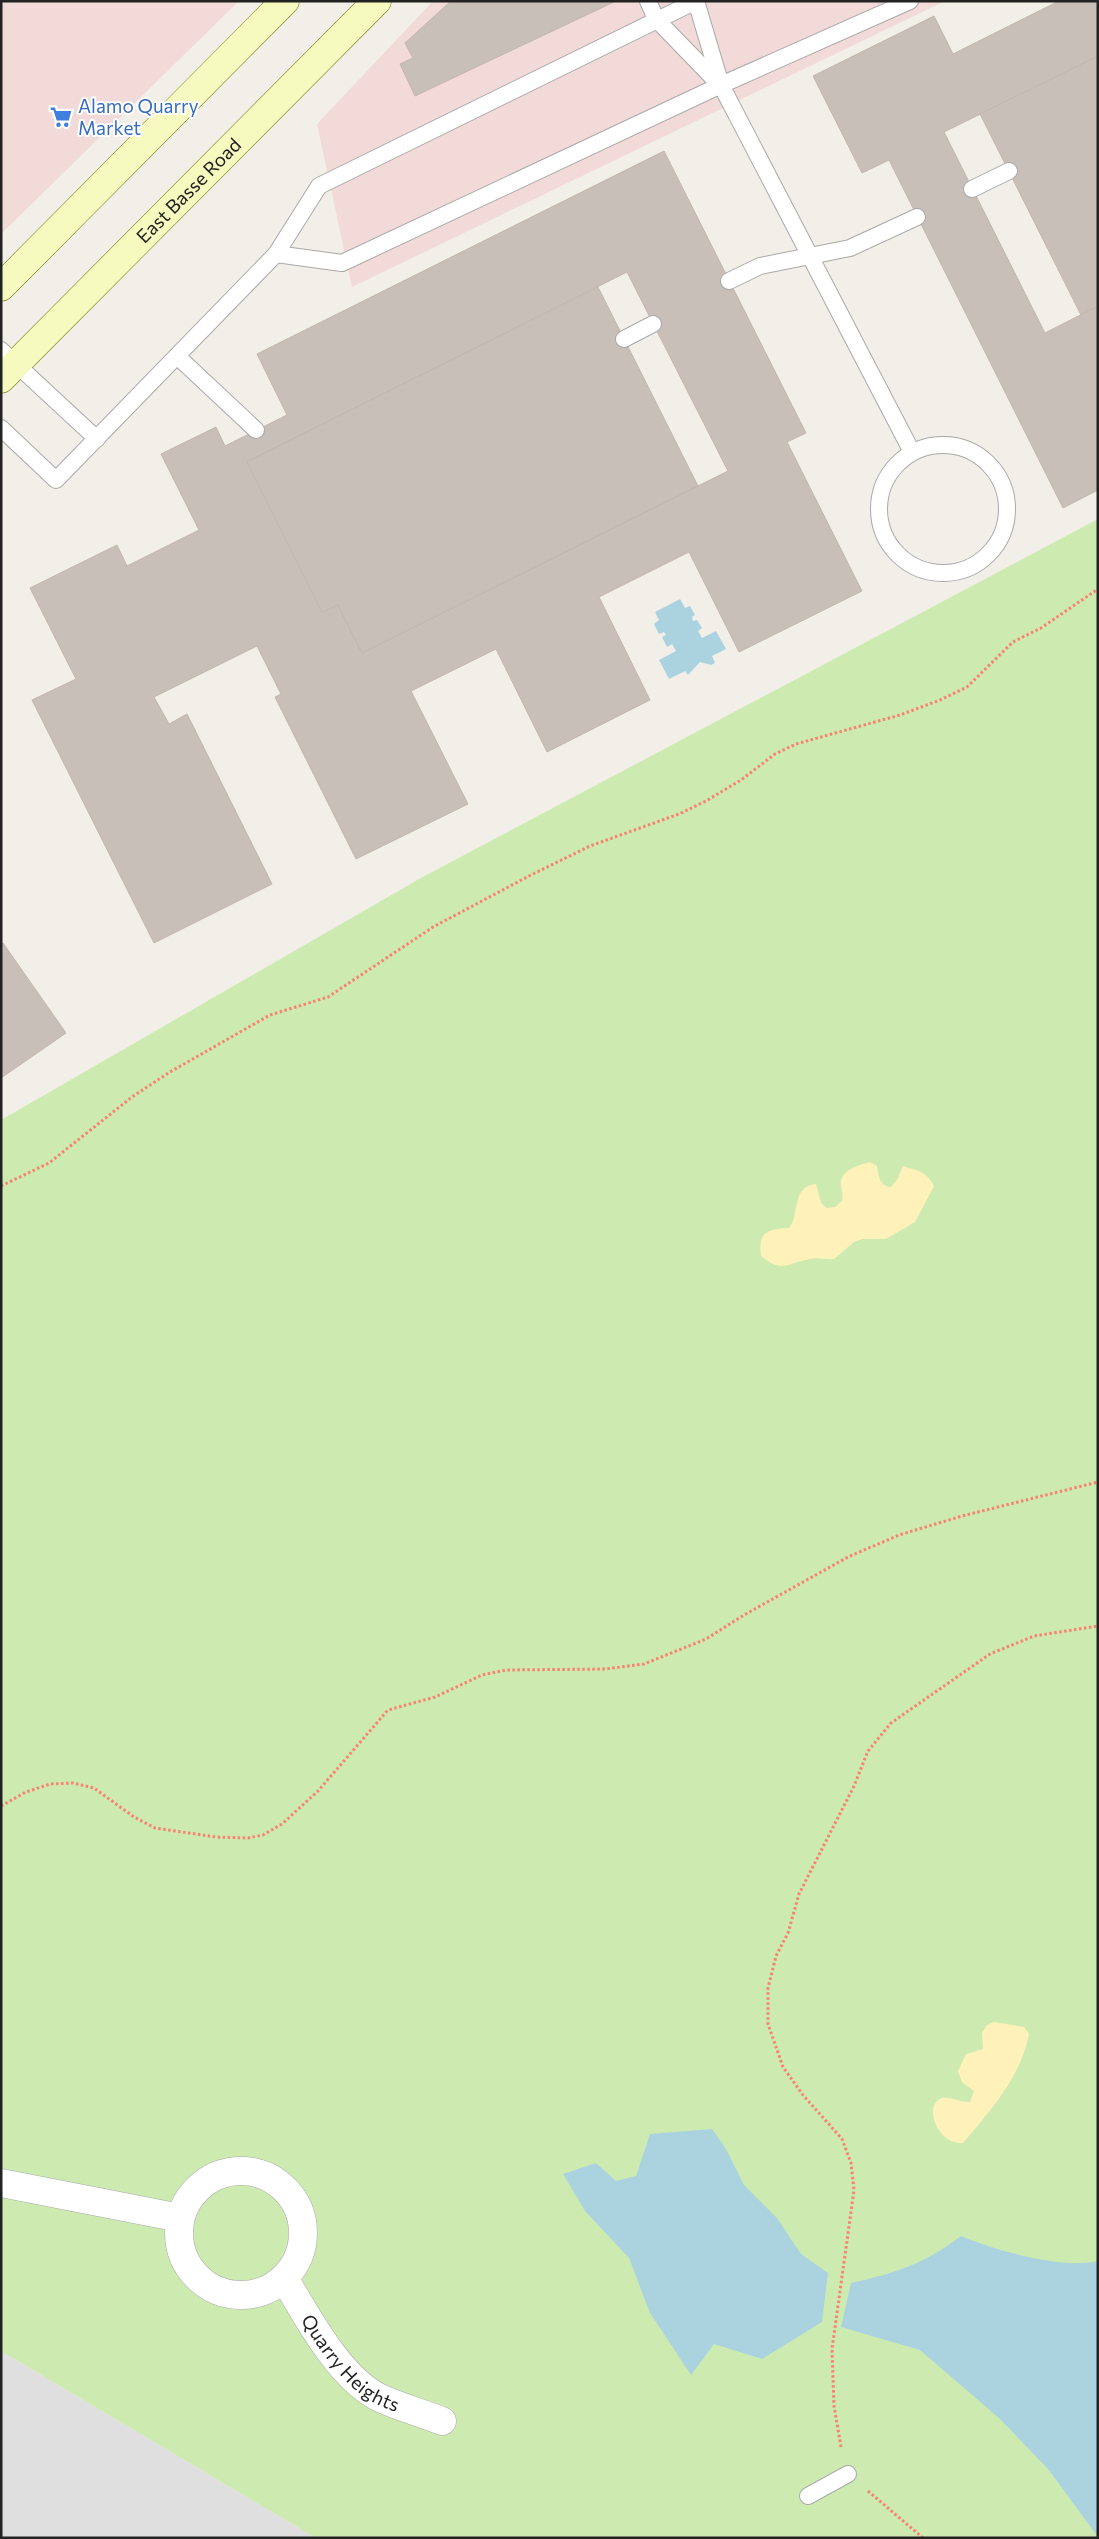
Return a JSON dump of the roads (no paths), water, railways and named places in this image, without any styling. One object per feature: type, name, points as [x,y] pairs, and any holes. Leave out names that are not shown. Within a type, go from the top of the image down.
[{"type":"main road","points":[[1,287],[285,1]]},
{"type":"main road","name":"East Basse Road","points":[[6,365],[377,1]]},
{"type":"street","points":[[239,2170],[259,2172],[278,2182],[292,2196],[298,2208],[304,2235],[300,2255],[284,2278],[274,2287],[254,2295],[233,2295],[213,2289],[196,2276],[184,2259],[178,2239],[180,2218],[188,2199],[202,2184],[219,2174],[239,2170]]},
{"type":"street","points":[[1,2183],[143,2213],[180,2218]]},
{"type":"street","name":"Quarry Heights","points":[[284,2278],[324,2344],[356,2380],[379,2397],[442,2421]]},
{"type":"lane","points":[[648,1],[656,19],[721,85]]},
{"type":"lane","points":[[1,428],[56,480],[276,254],[319,186],[696,1],[721,85],[808,256],[912,452]]},
{"type":"lane","points":[[276,254],[342,264],[721,85],[910,1]]},
{"type":"lane","points":[[972,189],[1009,171]]},
{"type":"lane","points":[[730,281],[760,266],[850,248],[917,217]]},
{"type":"lane","points":[[624,339],[653,324]]},
{"type":"lane","points":[[178,356],[256,430]]},
{"type":"lane","points":[[6,365],[97,439]]},
{"type":"lane","points":[[936,444],[962,447],[984,459],[1000,478],[1008,503],[1006,528],[994,550],[974,566],[950,574],[925,571],[902,560],[886,540],[879,516],[880,491],[892,468],[912,452],[936,444]]},
{"type":"lane","points":[[808,2496],[848,2474]]},
{"type":"water","points":[[680,599],[685,608],[690,606],[695,615],[692,617],[693,621],[697,620],[702,628],[698,631],[702,638],[716,631],[726,649],[712,656],[715,663],[711,665],[700,662],[688,675],[685,671],[669,679],[659,660],[676,651],[672,644],[667,647],[662,637],[666,635],[664,632],[659,634],[654,624],[659,620],[655,612]]},
{"type":"water","points":[[712,2129],[726,2149],[744,2185],[777,2218],[801,2254],[828,2273],[822,2322],[762,2359],[714,2344],[691,2375],[650,2313],[629,2258],[585,2211],[563,2174],[596,2163],[616,2181],[636,2176],[650,2134]]},
{"type":"water","points":[[961,2236],[992,2247],[1048,2261],[1083,2263],[1098,2261],[1098,2537],[1048,2469],[1000,2419],[920,2350],[841,2327],[851,2283],[896,2271],[922,2261]]},
{"type":"place","name":"Alamo Quarry Market","points":[[61,117]]}]
